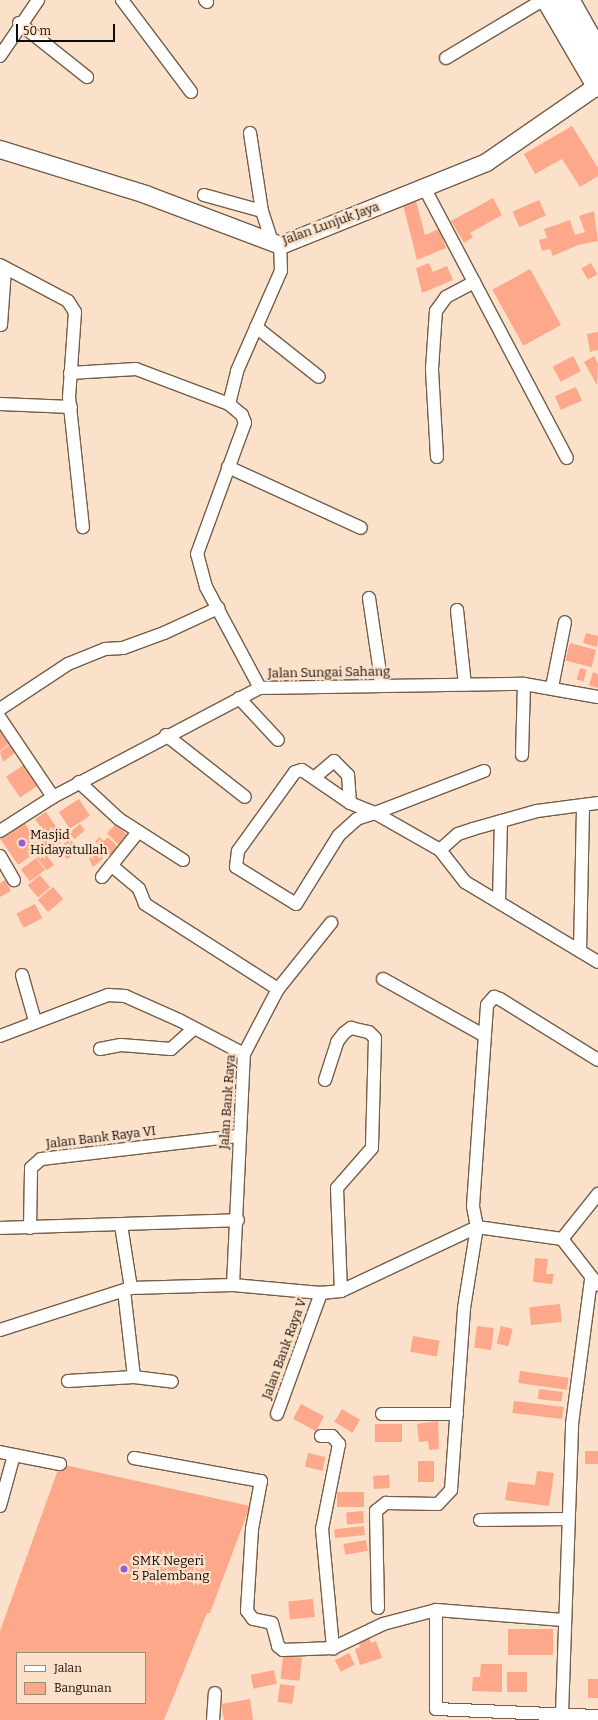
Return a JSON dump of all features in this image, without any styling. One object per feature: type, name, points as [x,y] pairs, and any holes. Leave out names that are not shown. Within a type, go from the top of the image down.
[{"type":"highway","points":[[548,0],[598,86]]},
{"type":"highway","points":[[568,0],[598,53]]},
{"type":"street","points":[[0,56],[19,23],[38,0]]},
{"type":"street","points":[[122,0],[190,92]]},
{"type":"street","points":[[446,58],[543,0]]},
{"type":"street","points":[[19,23],[87,76]]},
{"type":"street","name":"Jalan Lunjuk Jaya","points":[[0,149],[145,194],[276,244],[425,189],[486,162],[598,86]]},
{"type":"street","points":[[229,404],[237,371],[281,271],[276,244],[262,211],[250,133]]},
{"type":"street","points":[[425,189],[567,458]]},
{"type":"street","points":[[204,196],[262,211]]},
{"type":"street","points":[[1,325],[3,267],[73,306],[70,373],[71,407],[83,527]]},
{"type":"street","points":[[437,457],[432,369],[436,311],[446,298],[474,282]]},
{"type":"street","points":[[256,326],[318,377]]},
{"type":"street","points":[[70,373],[136,369],[229,404],[242,415],[245,423],[197,554],[206,588],[260,688]]},
{"type":"street","points":[[0,404],[71,407]]},
{"type":"street","points":[[228,467],[361,528]]},
{"type":"street","points":[[369,598],[382,686]]},
{"type":"street","points":[[0,709],[68,664],[105,649],[123,648],[164,634],[218,608]]},
{"type":"street","points":[[457,610],[465,685]]},
{"type":"street","points":[[552,687],[565,622]]},
{"type":"street","points":[[522,755],[524,684]]},
{"type":"street","name":"Jalan Sungai Sahang","points":[[0,831],[53,797],[80,782],[166,735],[260,688],[524,684],[552,687],[598,697]]},
{"type":"street","points":[[239,698],[278,740]]},
{"type":"street","points":[[0,718],[53,797]]},
{"type":"street","points":[[166,735],[245,797]]},
{"type":"street","points":[[315,777],[334,761],[348,775],[350,803]]},
{"type":"street","points":[[484,771],[375,814],[357,819],[338,835],[301,899],[291,904],[236,867],[234,860],[295,772],[302,770],[315,777],[350,803],[375,814],[440,850],[456,874],[598,962]]},
{"type":"street","points":[[80,782],[138,832],[183,860]]},
{"type":"street","points":[[440,850],[458,834],[537,811],[598,803]]},
{"type":"street","points":[[580,951],[583,805]]},
{"type":"street","points":[[499,901],[501,822]]},
{"type":"street","points":[[102,877],[138,832]]},
{"type":"street","points":[[0,856],[14,880]]},
{"type":"street","points":[[112,866],[138,889],[145,904],[278,989]]},
{"type":"street","name":"Jalan Bank Raya","points":[[233,1285],[238,1220],[238,1136],[245,1089],[244,1054],[278,989],[331,923]]},
{"type":"street","points":[[22,975],[35,1021]]},
{"type":"street","points":[[383,979],[482,1036]]},
{"type":"street","points":[[0,1036],[35,1021],[108,995],[125,996],[244,1054]]},
{"type":"street","points":[[378,1608],[376,1511],[386,1503],[438,1504],[446,1498],[452,1486],[464,1308],[477,1227],[473,1206],[482,1036],[487,1004],[494,997],[598,1060]]},
{"type":"street","points":[[325,1080],[337,1042],[344,1033],[351,1028],[369,1032],[375,1038],[372,1148],[337,1188],[341,1291]]},
{"type":"street","points":[[100,1049],[121,1045],[170,1049],[193,1029]]},
{"type":"street","name":"Jalan Bank Raya VI","points":[[30,1228],[31,1168],[41,1159],[238,1136]]},
{"type":"street","points":[[562,1239],[598,1194]]},
{"type":"street","points":[[0,1228],[238,1220]]},
{"type":"street","points":[[121,1225],[128,1289],[134,1376]]},
{"type":"street","points":[[0,1330],[128,1289],[233,1285],[321,1293],[341,1291],[477,1227],[562,1239],[595,1282],[573,1416],[566,1519],[562,1714]]},
{"type":"street","name":"Jalan Bank Raya V","points":[[277,1414],[321,1293]]},
{"type":"street","points":[[68,1381],[134,1376],[172,1382]]},
{"type":"street","points":[[382,1414],[457,1414]]},
{"type":"street","points":[[321,1436],[332,1436],[339,1444],[322,1529],[333,1648]]},
{"type":"street","points":[[0,1452],[60,1464]]},
{"type":"street","points":[[0,1506],[14,1455]]},
{"type":"street","points":[[134,1458],[196,1466],[261,1482],[251,1536],[248,1614],[253,1619],[272,1623],[278,1646],[283,1650],[333,1648],[383,1624],[436,1610],[564,1620]]},
{"type":"street","points":[[480,1520],[566,1519]]},
{"type":"street","points":[[436,1610],[435,1714],[562,1714],[598,1716]]},
{"type":"street","points":[[212,1720],[215,1693]]},
{"type":"building","points":[[572,126],[598,168],[598,176],[580,187],[562,159],[535,174],[524,154]]},
{"type":"building","points":[[493,198],[502,215],[470,233],[473,237],[464,243],[451,221]]},
{"type":"building","points":[[539,200],[546,216],[519,227],[513,212]]},
{"type":"building","points":[[416,201],[425,235],[439,229],[446,248],[417,260],[403,205]]},
{"type":"building","points":[[594,211],[598,241],[578,245],[553,256],[550,249],[542,251],[539,240],[547,238],[544,229],[570,220],[575,235],[585,232],[579,216]]},
{"type":"building","points":[[429,263],[433,272],[447,266],[453,280],[422,293],[416,268]]},
{"type":"building","points":[[591,263],[597,274],[588,280],[581,268]]},
{"type":"building","points":[[530,269],[561,325],[523,346],[492,290]]},
{"type":"building","points":[[598,332],[598,350],[590,352],[587,334]]},
{"type":"building","points":[[573,356],[581,371],[561,382],[553,367]]},
{"type":"building","points":[[594,356],[598,364],[597,385],[584,362]]},
{"type":"building","points":[[576,387],[582,401],[561,410],[555,396]]},
{"type":"building","points":[[586,633],[598,636],[597,647],[583,643]]},
{"type":"building","points":[[570,643],[596,650],[591,667],[565,660]]},
{"type":"building","points":[[580,668],[587,670],[583,681],[577,680]]},
{"type":"building","points":[[593,672],[598,674],[598,688],[589,685]]},
{"type":"building","points":[[0,727],[13,741],[0,751]]},
{"type":"building","points":[[11,744],[17,751],[3,762],[0,752]]},
{"type":"building","points":[[25,764],[39,785],[20,798],[6,777]]},
{"type":"building","points":[[79,799],[90,816],[70,829],[59,812]]},
{"type":"building","points":[[46,812],[59,831],[43,842],[36,833],[42,829],[35,819]]},
{"type":"building","points":[[23,821],[42,848],[18,865],[0,837]]},
{"type":"building","points":[[80,824],[85,830],[74,839],[69,833]]},
{"type":"building","points":[[116,824],[130,838],[121,847],[107,833]]},
{"type":"building","points":[[59,833],[64,841],[47,851],[42,844]]},
{"type":"building","points":[[99,837],[104,841],[108,837],[118,847],[110,856],[95,842]]},
{"type":"building","points":[[70,839],[79,850],[67,859],[58,848]]},
{"type":"building","points":[[100,847],[107,855],[93,867],[87,854]]},
{"type":"building","points":[[42,850],[54,865],[47,870],[35,856]]},
{"type":"building","points":[[36,858],[45,870],[30,881],[21,869]]},
{"type":"building","points":[[40,875],[50,887],[38,898],[28,885]]},
{"type":"building","points":[[5,880],[11,891],[0,897],[0,883]]},
{"type":"building","points":[[53,887],[63,899],[48,912],[38,900]]},
{"type":"building","points":[[35,904],[42,918],[24,928],[16,914]]},
{"type":"building","points":[[535,1258],[548,1259],[546,1274],[554,1274],[552,1284],[533,1282]]},
{"type":"building","points":[[560,1304],[562,1322],[531,1325],[529,1307]]},
{"type":"building","points":[[477,1326],[494,1328],[491,1350],[474,1348]]},
{"type":"building","points":[[501,1326],[513,1329],[508,1346],[497,1343]]},
{"type":"building","points":[[413,1336],[440,1341],[437,1356],[410,1352]]},
{"type":"building","points":[[520,1371],[569,1378],[567,1390],[518,1383]]},
{"type":"building","points":[[539,1389],[563,1392],[562,1402],[538,1399]]},
{"type":"building","points":[[514,1401],[564,1407],[562,1419],[513,1413]]},
{"type":"building","points":[[301,1404],[324,1416],[316,1431],[293,1419]]},
{"type":"building","points":[[342,1409],[360,1420],[352,1433],[334,1422]]},
{"type":"building","points":[[438,1421],[439,1449],[429,1450],[428,1441],[419,1442],[417,1424]]},
{"type":"building","points":[[375,1424],[402,1424],[402,1442],[375,1442]]},
{"type":"building","points":[[585,1451],[598,1451],[598,1464],[585,1464]]},
{"type":"building","points":[[308,1453],[326,1457],[322,1471],[305,1467]]},
{"type":"building","points":[[418,1461],[434,1461],[434,1482],[418,1482]]},
{"type":"building","name":"SMK Negeri 5 Palembang","points":[[60,1464],[250,1506],[210,1613],[207,1613],[164,1720],[0,1720],[0,1631]]},
{"type":"building","points":[[537,1471],[554,1473],[549,1506],[505,1500],[508,1482],[535,1485]]},
{"type":"building","points":[[389,1475],[390,1488],[374,1489],[373,1476]]},
{"type":"building","points":[[337,1492],[364,1492],[364,1507],[337,1507]]},
{"type":"building","points":[[363,1511],[364,1523],[347,1524],[346,1512]]},
{"type":"building","points":[[364,1526],[365,1535],[335,1538],[334,1529]]},
{"type":"building","points":[[366,1540],[368,1551],[345,1555],[343,1544]]},
{"type":"building","points":[[313,1599],[315,1617],[290,1620],[288,1602]]},
{"type":"building","points":[[508,1629],[553,1629],[553,1655],[508,1655]]},
{"type":"building","points":[[369,1637],[371,1643],[376,1641],[382,1658],[360,1665],[355,1649],[360,1647],[358,1641]]},
{"type":"building","points":[[349,1653],[355,1665],[341,1672],[335,1660]]},
{"type":"building","points":[[283,1656],[302,1658],[299,1681],[281,1679]]},
{"type":"building","points":[[481,1664],[502,1664],[502,1692],[472,1691],[473,1677],[480,1677]]},
{"type":"building","points":[[274,1670],[277,1684],[253,1689],[251,1675]]},
{"type":"building","points":[[507,1672],[527,1672],[527,1692],[507,1692]]},
{"type":"building","points":[[588,1679],[598,1679],[598,1698],[588,1698]]},
{"type":"building","points":[[280,1684],[295,1686],[292,1704],[277,1702]]},
{"type":"building","points":[[250,1699],[253,1720],[224,1720],[221,1704]]},
{"type":"place","name":"Masjid Hidayatullah","points":[[22,843]]},
{"type":"place","name":"SMK Negeri 5 Palembang","points":[[124,1569]]}]
